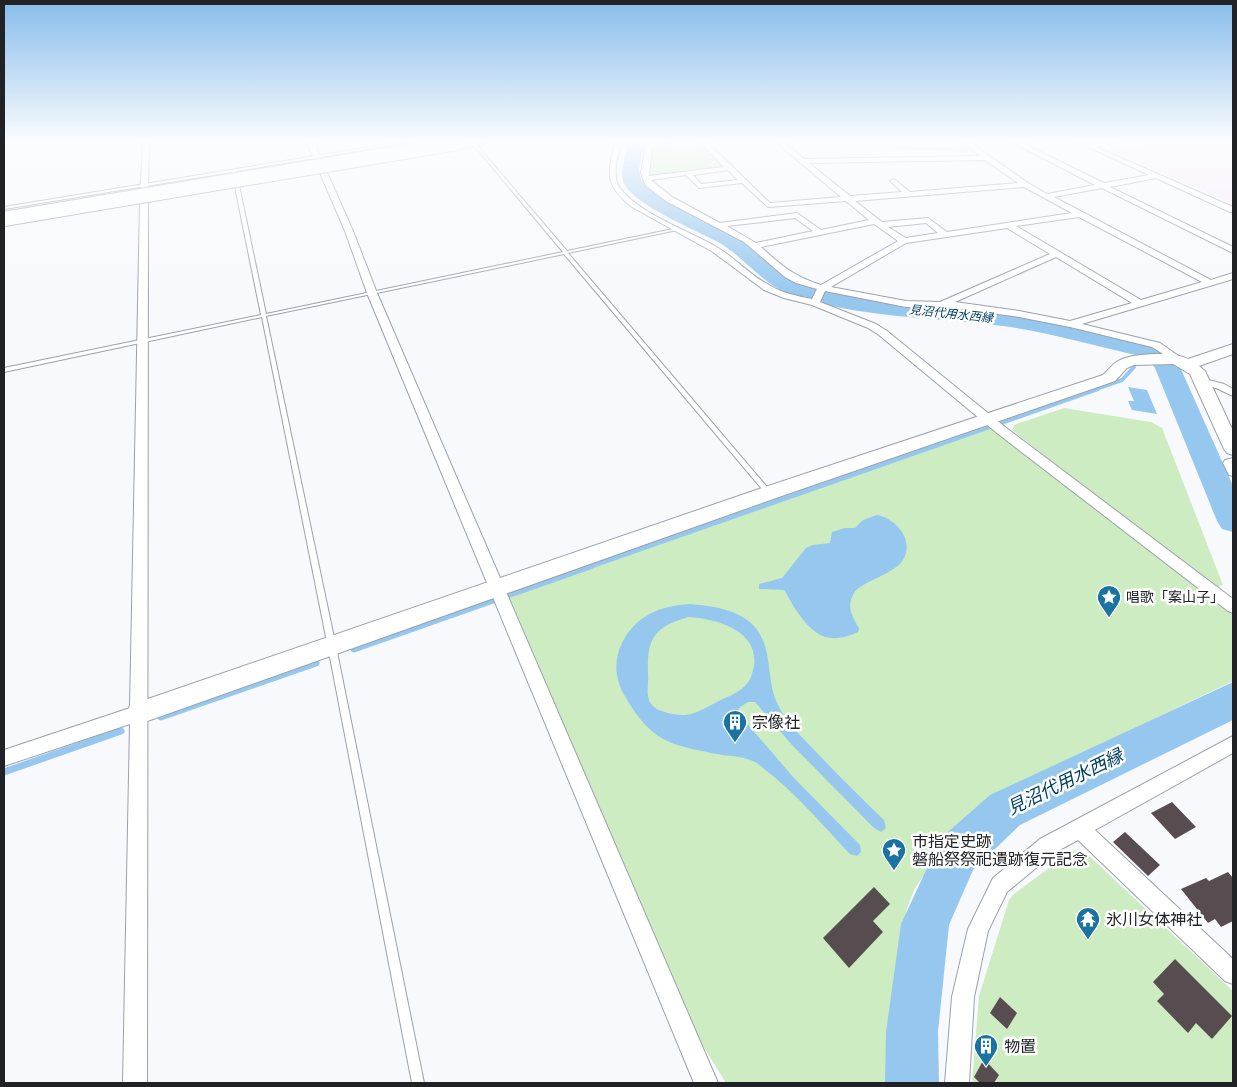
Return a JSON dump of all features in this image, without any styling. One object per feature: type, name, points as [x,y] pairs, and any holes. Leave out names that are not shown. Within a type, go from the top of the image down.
[{"type":"highway","points":[[4,214],[127,194]]},
{"type":"highway","points":[[4,219],[157,194]]},
{"type":"street","points":[[135,1083],[145,194]]},
{"type":"street","points":[[4,224],[170,194]]},
{"type":"street","points":[[332,194],[349,231],[372,293],[706,1083]]},
{"type":"street","points":[[623,194],[677,229],[717,251],[760,284],[779,293],[815,301],[872,326],[883,333],[987,419],[1233,607]]},
{"type":"street","points":[[663,194],[754,246],[788,275],[822,288],[906,304],[941,305],[1019,314],[1070,324],[1156,345],[1197,371],[1233,449]]},
{"type":"street","points":[[757,194],[768,204],[912,194]]},
{"type":"street","points":[[842,194],[904,241]]},
{"type":"street","points":[[1042,194],[1211,283]]},
{"type":"street","points":[[1047,196],[1058,194]]},
{"type":"street","points":[[1118,194],[1233,250]]},
{"type":"street","points":[[1196,194],[1233,210]]},
{"type":"street","points":[[815,301],[822,288],[904,241],[1081,214]]},
{"type":"street","points":[[720,225],[797,215],[819,232]]},
{"type":"street","points":[[754,246],[819,232],[878,223],[928,220],[945,235]]},
{"type":"street","points":[[1010,226],[1140,304]]},
{"type":"street","points":[[941,305],[1057,254]]},
{"type":"street","points":[[1070,324],[1233,276]]},
{"type":"street","points":[[4,758],[332,647],[769,494],[1109,378],[1122,365],[1132,361],[1181,362],[1232,351]]},
{"type":"street","points":[[1201,381],[1220,386],[1233,393]]},
{"type":"street","points":[[1233,462],[1229,463],[1233,472]]},
{"type":"street","points":[[957,1083],[963,997],[978,929],[1000,886],[1047,846],[1233,744]]},
{"type":"street","points":[[1079,828],[1233,973]]},
{"type":"lane","points":[[4,208],[96,194]]},
{"type":"lane","points":[[239,194],[332,647],[418,1083]]},
{"type":"lane","points":[[516,194],[769,494]]},
{"type":"lane","points":[[4,370],[677,229]]},
{"type":"shaded area","points":[[1210,194],[1233,194],[1233,204]]},
{"type":"green space","points":[[1064,408],[1151,422],[1162,428],[1223,585],[1218,587],[1209,584],[1012,430],[1014,425]]},
{"type":"green space","points":[[990,425],[1233,615],[1233,681],[1009,788],[988,800],[955,832],[915,888],[907,908],[903,930],[889,1083],[726,1083],[700,1041],[507,592]]},
{"type":"green space","name":"氷川女体神社","points":[[1073,850],[1085,852],[1233,991],[1233,1083],[972,1083],[979,996],[1009,900],[1014,894]]},
{"type":"water","points":[[1128,387],[1147,390],[1157,414],[1132,410],[1128,401],[1134,401]]},
{"type":"water","points":[[877,515],[890,520],[901,530],[907,544],[906,551],[900,564],[894,569],[864,585],[854,593],[850,607],[859,628],[858,632],[837,638],[828,638],[820,635],[800,616],[784,590],[759,589],[759,584],[782,578],[806,548],[813,545],[830,543],[832,532],[845,528],[855,528],[863,520]]},
{"type":"water","points":[[690,604],[724,609],[748,620],[754,626],[764,644],[774,695],[782,712],[802,738],[884,820],[886,828],[881,832],[874,828],[792,745],[755,702],[748,702],[739,708],[738,713],[794,778],[860,845],[861,852],[857,856],[850,854],[793,794],[757,763],[743,758],[677,745],[655,734],[636,713],[619,685],[616,664],[619,650],[628,633],[642,619],[659,610]],"holes":[[[689,617],[700,618],[734,629],[750,643],[754,654],[754,666],[750,679],[738,692],[694,713],[675,715],[659,710],[649,701],[648,693],[648,662],[651,643],[660,630],[667,625]]]},
{"type":"building","points":[[1172,802],[1196,827],[1175,839],[1151,813]]},
{"type":"building","points":[[1125,832],[1160,865],[1148,876],[1113,842]]},
{"type":"building","points":[[1228,872],[1233,878],[1233,921],[1221,927],[1215,919],[1208,923],[1181,889],[1206,878],[1209,881]]},
{"type":"building","points":[[874,887],[890,904],[873,921],[883,932],[849,968],[823,938]]},
{"type":"building","points":[[1175,959],[1232,1016],[1212,1039],[1196,1023],[1188,1033],[1157,1001],[1164,994],[1153,982]]},
{"type":"building","points":[[1000,997],[1017,1013],[1007,1029],[990,1013]]},
{"type":"building","name":"物置","points":[[984,1059],[999,1075],[994,1083],[980,1083],[974,1077]]},
{"type":"waterway","name":"見沼代用水西縁","points":[[645,194],[658,204],[730,240],[780,281],[800,291],[858,304],[907,311],[1004,319],[1148,351],[1159,357],[1167,367],[1233,521]]},
{"type":"waterway","points":[[1093,390],[1122,380],[1134,367]]},
{"type":"waterway","points":[[586,568],[1097,389]]},
{"type":"waterway","points":[[354,649],[590,566]]},
{"type":"waterway","points":[[161,717],[316,663]]},
{"type":"waterway","name":"見沼代用水西縁","points":[[912,1083],[912,1032],[925,924],[957,854],[1005,810],[1233,700]]},
{"type":"waterway","points":[[4,772],[121,731]]},
{"type":"place","name":"唱歌「案山子」","points":[[1109,618]]},
{"type":"place","name":"宗像社","points":[[735,743]]},
{"type":"place","name":"市指定史跡 磐船祭祭祀遺跡復元記念","points":[[894,871]]},
{"type":"place","name":"氷川女体神社","points":[[1088,940]]},
{"type":"place","name":"物置","points":[[986,1067]]}]
